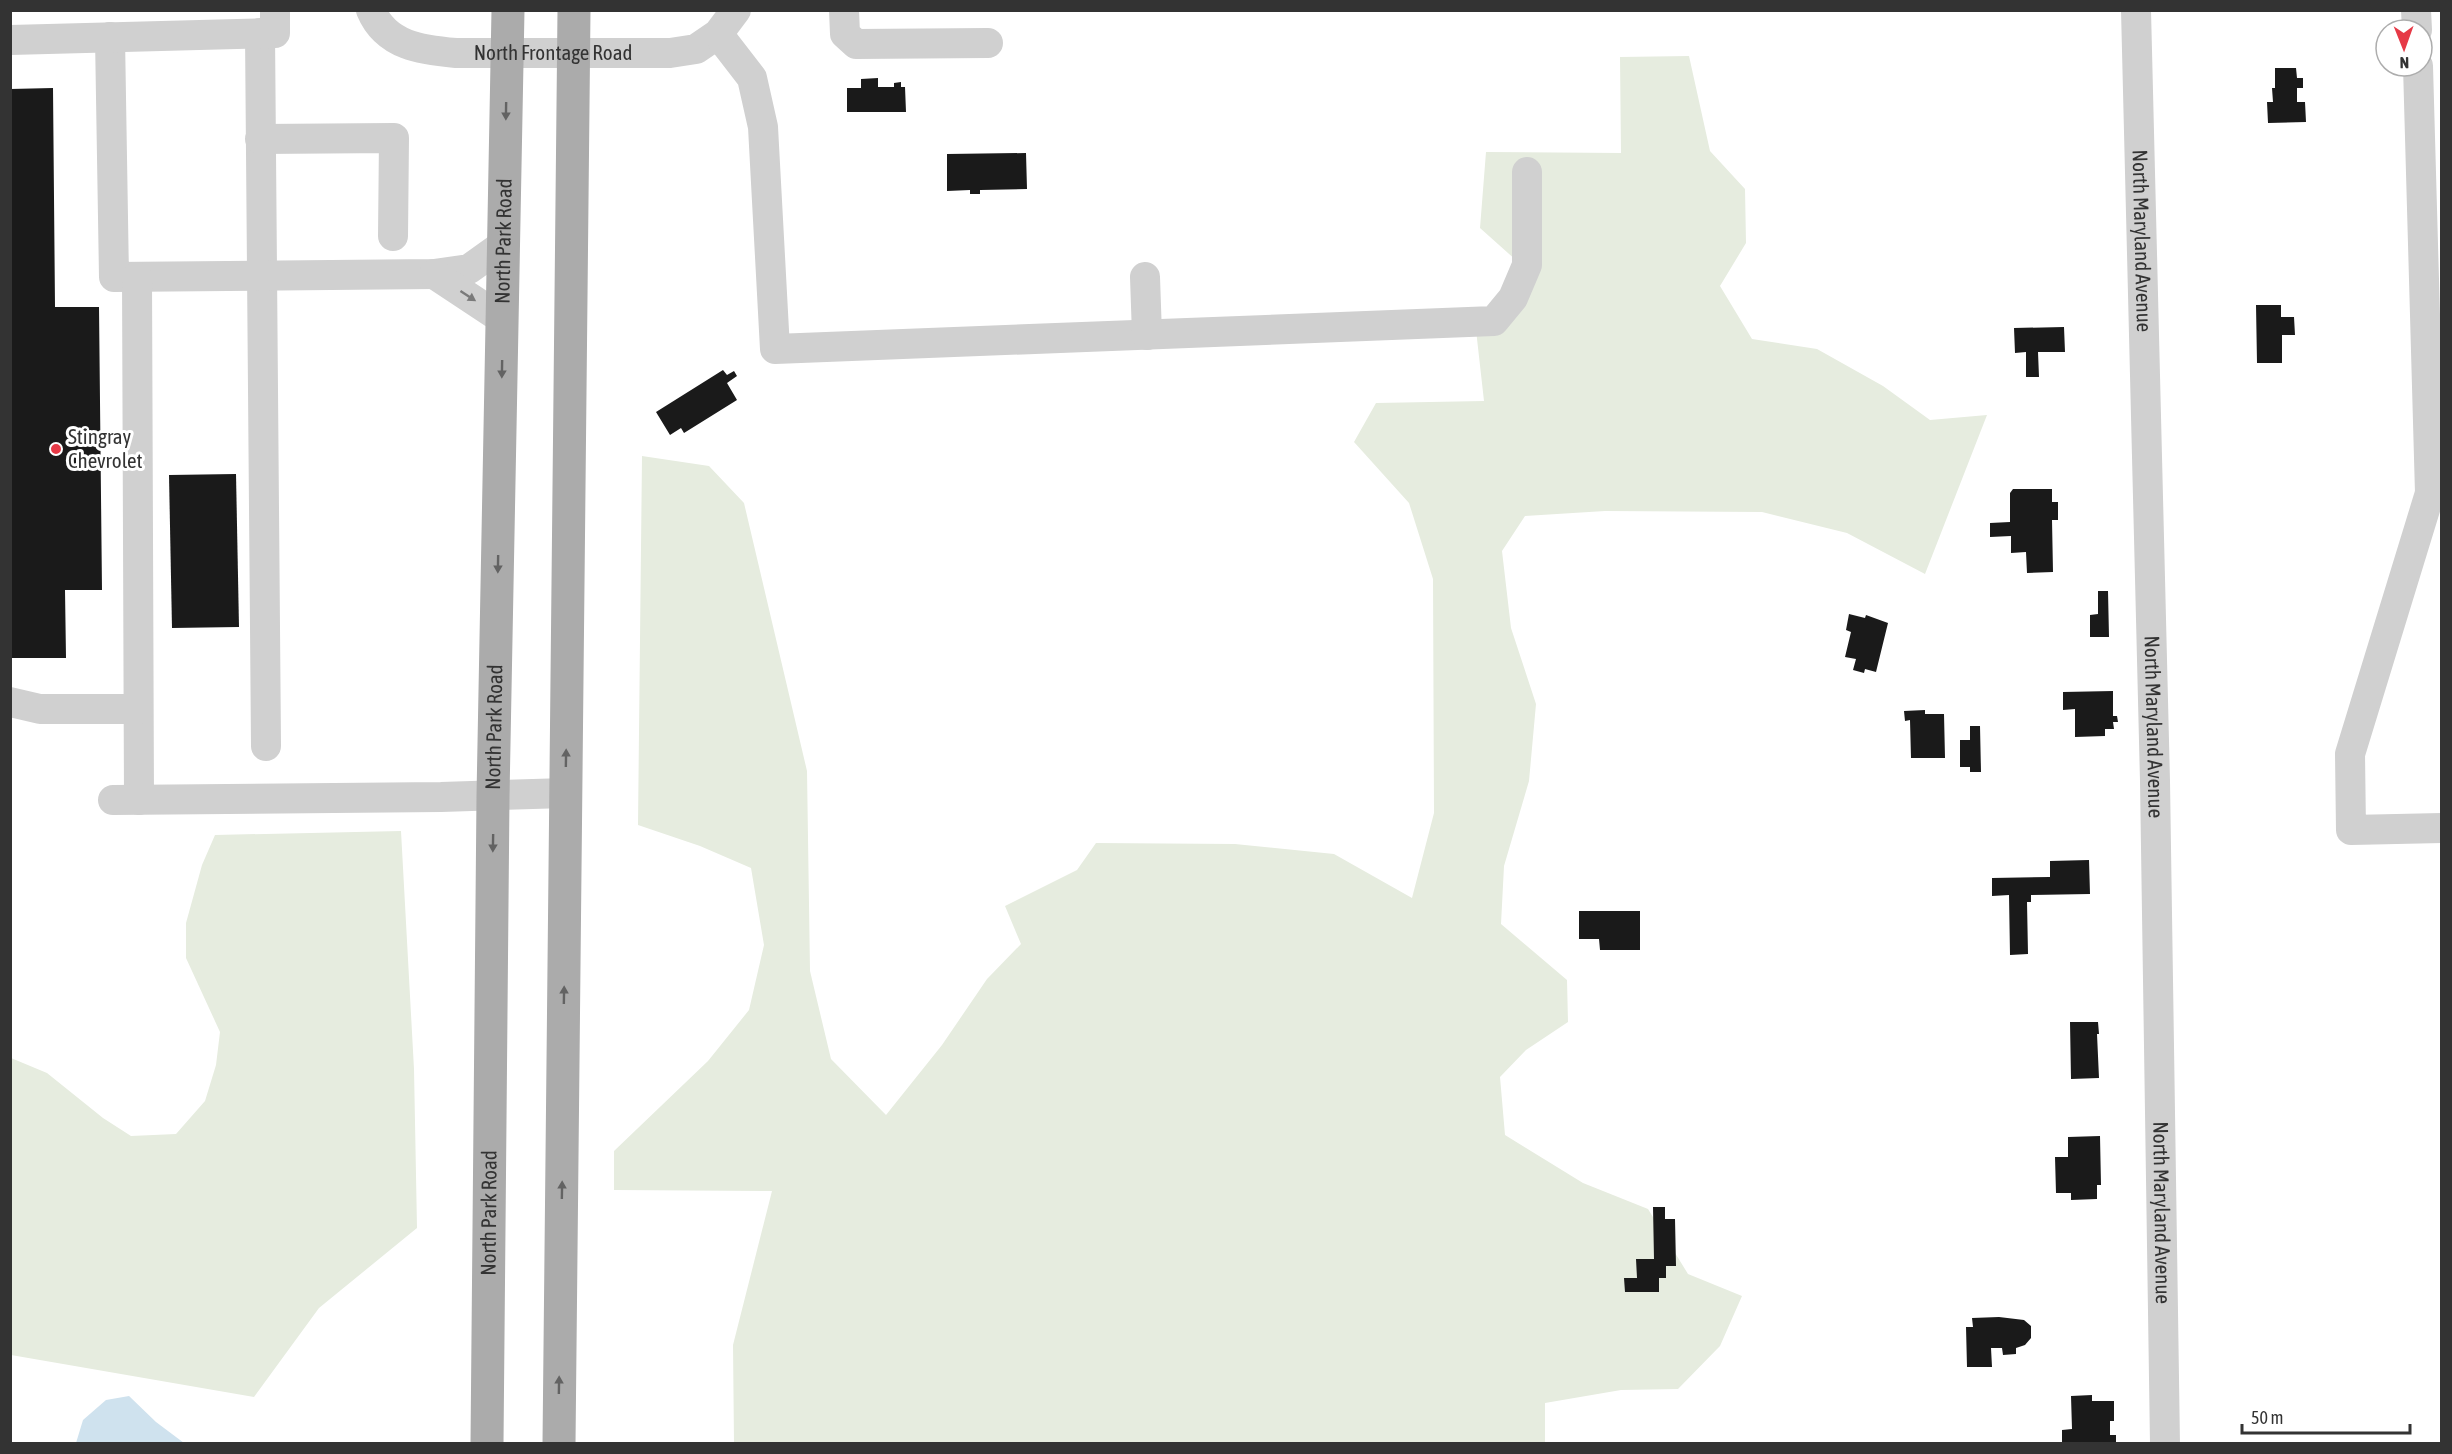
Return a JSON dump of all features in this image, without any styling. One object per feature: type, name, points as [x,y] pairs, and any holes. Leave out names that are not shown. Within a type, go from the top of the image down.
[{"type":"main road","name":"North Park Road","points":[[487,1443],[493,796],[508,10]]},
{"type":"main road","points":[[559,1443],[574,10]]},
{"type":"street","name":"North Frontage Road","points":[[371,10],[385,32],[403,44],[424,50],[670,53],[696,49],[718,34],[736,10]]},
{"type":"street","points":[[844,10],[845,34],[856,44],[988,43]]},
{"type":"street","name":"North Maryland Avenue","points":[[2136,10],[2155,770],[2165,1443]]},
{"type":"street","points":[[10,40],[110,37],[267,22],[260,139],[266,746]]},
{"type":"street","points":[[718,34],[752,78],[763,127],[775,349],[1494,321],[1513,298],[1527,265],[1527,172]]},
{"type":"street","points":[[110,37],[114,278],[434,274],[469,269],[504,244]]},
{"type":"street","points":[[2419,78],[2433,294],[2430,493],[2350,754],[2351,830],[2442,828]]},
{"type":"street","points":[[260,139],[394,138],[393,236]]},
{"type":"street","points":[[434,274],[502,319]]},
{"type":"street","points":[[137,277],[138,709],[126,800],[493,796],[566,793]]},
{"type":"street","points":[[1145,277],[1147,335]]},
{"type":"street","points":[[10,702],[40,709],[138,709]]},
{"type":"shaded area","points":[[1689,56],[1710,151],[1745,189],[1746,243],[1720,286],[1752,339],[1817,349],[1883,386],[1930,420],[1987,415],[1925,574],[1847,533],[1762,512],[1605,511],[1525,516],[1502,551],[1511,628],[1536,704],[1529,781],[1504,866],[1501,924],[1567,980],[1568,1022],[1526,1050],[1500,1077],[1505,1135],[1583,1183],[1648,1209],[1688,1274],[1742,1296],[1720,1346],[1678,1389],[1621,1390],[1545,1403],[1545,1443],[734,1443],[733,1345],[772,1191],[614,1190],[614,1151],[708,1061],[749,1010],[764,945],[751,868],[700,846],[638,825],[642,456],[709,466],[744,503],[807,771],[810,971],[831,1059],[886,1115],[942,1045],[987,979],[1021,944],[1005,906],[1077,870],[1096,843],[1235,844],[1334,854],[1412,898],[1434,813],[1433,579],[1409,503],[1354,442],[1376,403],[1484,401],[1475,321],[1527,270],[1480,228],[1486,152],[1621,153],[1620,57]]},
{"type":"shaded area","points":[[401,831],[414,1069],[417,1228],[319,1308],[254,1397],[11,1355],[11,1058],[47,1073],[103,1118],[131,1136],[176,1134],[205,1101],[216,1065],[220,1032],[186,958],[186,923],[202,865],[215,835]]},
{"type":"water","points":[[129,1396],[156,1422],[184,1443],[76,1443],[83,1420],[106,1400]]},
{"type":"building","points":[[2275,68],[2296,68],[2297,78],[2303,78],[2303,88],[2297,88],[2297,102],[2305,102],[2306,122],[2268,123],[2267,102],[2273,102],[2272,88],[2275,88]]},
{"type":"building","points":[[878,78],[878,87],[894,87],[894,83],[901,82],[901,87],[905,87],[906,112],[847,112],[847,88],[861,88],[861,79]]},
{"type":"building","name":"Stingray Chevrolet","points":[[53,88],[55,307],[99,307],[102,590],[65,590],[66,658],[10,658],[10,89]]},
{"type":"building","points":[[1026,153],[1027,189],[980,190],[980,194],[970,194],[970,190],[947,191],[947,154]]},
{"type":"building","points":[[2256,305],[2281,305],[2281,317],[2294,317],[2295,335],[2282,335],[2282,363],[2257,363]]},
{"type":"building","points":[[2064,327],[2065,352],[2038,352],[2039,377],[2026,377],[2026,352],[2015,353],[2014,328]]},
{"type":"building","points":[[723,370],[727,375],[734,371],[737,376],[727,383],[737,400],[684,433],[681,428],[670,435],[656,412]]},
{"type":"building","points":[[236,474],[239,627],[172,628],[169,475]]},
{"type":"building","points":[[2013,489],[2052,489],[2052,502],[2058,502],[2058,520],[2052,520],[2053,572],[2027,573],[2026,552],[2011,553],[2011,536],[1990,537],[1990,523],[2010,522],[2010,493]]},
{"type":"building","points":[[2098,591],[2108,591],[2109,637],[2090,637],[2090,615],[2098,614]]},
{"type":"building","points":[[1849,614],[1865,618],[1866,615],[1888,623],[1876,672],[1865,669],[1864,673],[1853,670],[1856,659],[1845,657],[1851,632],[1846,630]]},
{"type":"building","points":[[2113,691],[2113,716],[2117,716],[2118,722],[2113,722],[2114,729],[2105,729],[2105,736],[2075,737],[2075,709],[2063,710],[2063,692]]},
{"type":"building","points":[[1925,710],[1925,714],[1944,714],[1945,758],[1911,758],[1910,720],[1905,721],[1904,711]]},
{"type":"building","points":[[1970,726],[1980,726],[1981,772],[1970,772],[1970,767],[1960,767],[1960,740],[1970,740]]},
{"type":"building","points":[[2089,860],[2090,894],[2031,895],[2031,902],[2027,902],[2028,954],[2010,955],[2009,895],[1992,896],[1992,878],[2050,877],[2050,861]]},
{"type":"building","points":[[1579,911],[1640,911],[1640,950],[1600,950],[1599,939],[1579,939]]},
{"type":"building","points":[[2070,1022],[2098,1022],[2099,1078],[2071,1079]]},
{"type":"building","points":[[2100,1136],[2101,1185],[2097,1185],[2097,1199],[2071,1200],[2071,1193],[2056,1193],[2055,1157],[2068,1157],[2068,1137]]},
{"type":"building","points":[[1653,1207],[1665,1207],[1665,1219],[1675,1219],[1676,1266],[1666,1266],[1666,1278],[1659,1278],[1659,1292],[1625,1292],[1624,1278],[1637,1278],[1636,1259],[1654,1259]]},
{"type":"building","points":[[1999,1317],[2024,1320],[2031,1326],[2031,1338],[2025,1345],[2016,1348],[2016,1354],[2003,1355],[2002,1348],[1991,1348],[1992,1367],[1967,1367],[1966,1327],[1973,1327],[1972,1318]]},
{"type":"building","points":[[2092,1395],[2092,1401],[2114,1401],[2114,1421],[2110,1421],[2110,1435],[2116,1435],[2116,1444],[2062,1444],[2062,1430],[2072,1429],[2071,1396]]},
{"type":"place","name":"Stingray Chevrolet","points":[[56,449]]}]
